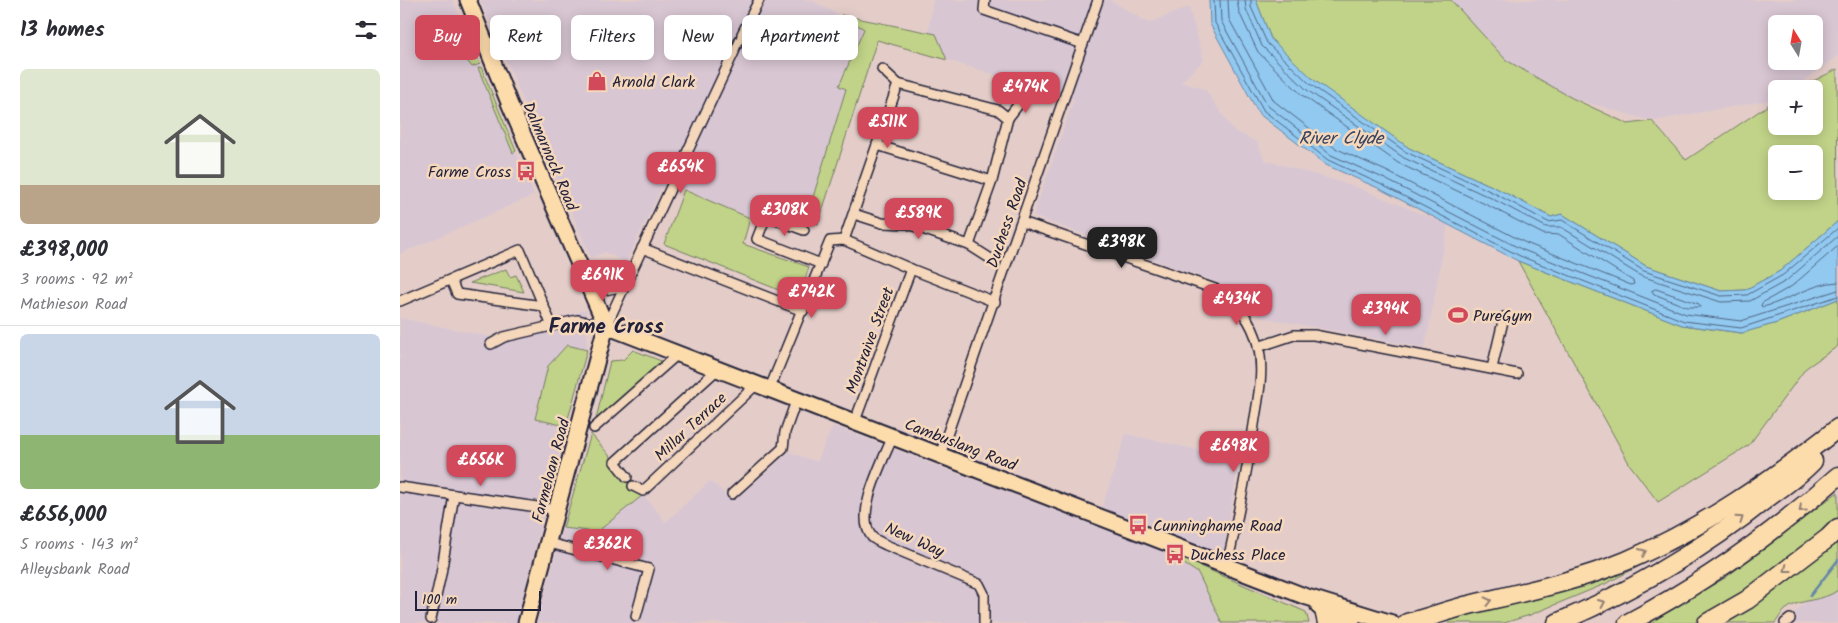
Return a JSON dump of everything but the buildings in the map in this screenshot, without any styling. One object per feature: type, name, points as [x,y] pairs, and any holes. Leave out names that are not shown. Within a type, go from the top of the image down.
[{"type":"highway","points":[[1407,623],[1439,618],[1554,585],[1625,561],[1693,529],[1792,464],[1838,428]]},
{"type":"highway","points":[[1557,623],[1629,590],[1742,518],[1808,466],[1838,435]]},
{"type":"highway","points":[[1628,623],[1686,591],[1783,524],[1838,476]]},
{"type":"highway","points":[[1706,623],[1747,600],[1828,538],[1838,528]]},
{"type":"main road","name":"Dalmarnock Road","points":[[468,0],[474,15]]},
{"type":"main road","name":"Dalmarnock Road","points":[[480,30],[606,326]]},
{"type":"main road","name":"Cambuslang Road","points":[[606,326],[679,352],[1304,596],[1392,623]]},
{"type":"main road","name":"Farmeloan Road","points":[[526,623],[558,510],[606,326]]},
{"type":"main road","name":"Cambuslang Road","points":[[1304,596],[1325,617],[1352,623]]},
{"type":"street","points":[[460,0],[473,15]]},
{"type":"street","points":[[752,15],[759,0]]},
{"type":"street","name":"Duchess Road","points":[[940,455],[995,302],[1098,0]]},
{"type":"street","points":[[984,5],[1083,44]]},
{"type":"street","points":[[491,344],[504,337],[577,320],[606,326],[742,34]]},
{"type":"street","points":[[882,69],[898,84],[998,110],[1008,118]]},
{"type":"street","points":[[844,240],[898,84]]},
{"type":"street","points":[[969,244],[992,181],[1008,118],[1025,96]]},
{"type":"street","points":[[877,145],[992,181]]},
{"type":"street","points":[[854,214],[882,223],[908,224],[969,244],[990,259]]},
{"type":"street","points":[[804,230],[766,216],[757,239],[821,264]]},
{"type":"street","points":[[1022,222],[1215,289],[1230,298],[1248,321],[1258,346],[1260,378],[1245,482],[1227,565]]},
{"type":"street","points":[[764,386],[802,310],[830,241],[844,240],[910,269],[995,302]]},
{"type":"street","points":[[642,248],[802,310]]},
{"type":"street","points":[[400,301],[520,250],[552,326]]},
{"type":"street","name":"Montraive Street","points":[[855,421],[910,269]]},
{"type":"street","points":[[451,280],[457,294],[543,306]]},
{"type":"street","points":[[587,283],[595,289],[605,290],[624,286]]},
{"type":"street","points":[[1492,368],[1504,317]]},
{"type":"street","points":[[1258,346],[1294,335],[1314,336],[1517,374]]},
{"type":"street","points":[[594,428],[679,352]]},
{"type":"street","points":[[627,478],[615,462],[720,368]]},
{"type":"street","name":"Millar Terrace","points":[[633,486],[643,491],[764,386]]},
{"type":"street","points":[[732,494],[783,448],[785,432],[797,398]]},
{"type":"street","name":"New Way","points":[[893,436],[867,503],[865,520],[872,536],[886,545],[979,584],[984,594],[984,623]]},
{"type":"street","points":[[400,487],[558,510]]},
{"type":"street","points":[[431,619],[441,574],[454,495]]},
{"type":"street","points":[[548,543],[649,570],[636,616]]},
{"type":"shaded area","points":[[400,0],[452,0],[459,15],[415,15],[415,60],[478,60],[534,195],[400,254]]},
{"type":"shaded area","points":[[480,0],[811,0],[838,15],[742,15],[742,60],[850,60],[839,85],[846,89],[806,220],[758,202],[750,218],[685,190],[662,187],[626,262],[605,252],[591,258],[506,60],[561,60],[561,15],[490,15],[490,23]]},
{"type":"shaded area","points":[[933,0],[1110,0],[1149,23],[1189,7],[1204,60],[1181,82],[1205,89],[1233,130],[1257,142],[1265,160],[1354,186],[1448,225],[1425,348],[1260,317],[1243,292],[1033,216],[1074,99],[947,60],[936,34],[928,33]]},
{"type":"shaded area","points":[[1451,0],[1838,0],[1838,56],[1823,67],[1823,15],[1768,15],[1768,70],[1818,70],[1805,80],[1768,80],[1768,100],[1652,121],[1572,98],[1506,60]]},
{"type":"shaded area","points":[[858,26],[864,29],[858,42]]},
{"type":"shaded area","points":[[586,310],[587,350],[567,346],[548,366],[535,419],[566,426],[516,623],[400,623],[400,318],[491,337]]},
{"type":"shaded area","points":[[833,426],[1169,554],[1198,573],[1222,623],[537,623],[563,528],[597,532],[643,495],[666,522],[710,481],[734,501],[789,452],[817,462]]},
{"type":"shaded area","points":[[1126,434],[1239,459],[1223,555],[1102,507]]},
{"type":"shaded area","points":[[1838,568],[1838,623],[1786,623],[1810,596]]},
{"type":"green space","points":[[1256,0],[1451,0],[1506,60],[1572,98],[1628,124],[1652,121],[1686,160],[1768,105],[1768,135],[1823,135],[1823,80],[1816,80],[1837,69],[1838,221],[1780,271],[1745,290],[1721,291],[1646,266],[1562,214],[1551,217],[1496,188],[1409,148],[1313,80],[1271,39]]},
{"type":"green space","points":[[858,18],[936,34],[947,60],[877,40],[818,224],[806,220],[846,89],[839,86],[850,60],[858,60],[858,43],[864,29],[858,25]]},
{"type":"green space","points":[[467,60],[478,60],[480,64],[472,67]]},
{"type":"green space","points":[[481,67],[516,151],[513,153],[478,68]]},
{"type":"green space","points":[[684,190],[750,218],[743,244],[809,267],[799,298],[664,244]]},
{"type":"green space","points":[[1518,261],[1682,325],[1741,333],[1777,323],[1838,299],[1838,346],[1806,368],[1749,445],[1658,502],[1630,465]]},
{"type":"green space","points":[[506,269],[510,277],[516,275],[524,292],[470,283]]},
{"type":"green space","points":[[567,345],[587,350],[566,426],[535,419],[548,366]]},
{"type":"green space","points":[[633,350],[664,362],[596,419],[610,361],[623,360]]},
{"type":"green space","points":[[591,434],[643,495],[597,532],[563,528]]},
{"type":"green space","points":[[1838,492],[1838,522],[1770,577],[1694,623],[1644,623],[1725,578]]},
{"type":"green space","points":[[1838,538],[1838,590],[1832,594],[1791,606],[1785,610],[1775,623],[1717,623]]},
{"type":"green space","points":[[1672,549],[1605,584],[1530,615],[1504,623],[1448,623],[1451,618],[1605,580]]},
{"type":"green space","points":[[1169,554],[1306,612],[1309,623],[1222,623],[1198,573]]},
{"type":"water","name":"River Clyde","points":[[1209,0],[1256,0],[1271,39],[1314,80],[1409,148],[1496,188],[1551,217],[1562,214],[1646,266],[1721,291],[1745,290],[1780,271],[1838,221],[1838,299],[1777,323],[1742,333],[1682,325],[1518,261],[1378,188],[1326,165],[1259,114],[1210,24]]},
{"type":"waterway","points":[[1810,596],[1838,560]]},
{"type":"place","name":"Arnold Clark","points":[[597,81]]},
{"type":"place","name":"Farme Cross","points":[[526,171]]},
{"type":"place","name":"PureGym","points":[[1458,315]]},
{"type":"place","name":"Cunninghame Road","points":[[1138,525]]},
{"type":"place","name":"Duchess Place","points":[[1175,554]]},
{"type":"district","name":"Farme Cross","points":[[606,326]]}]
